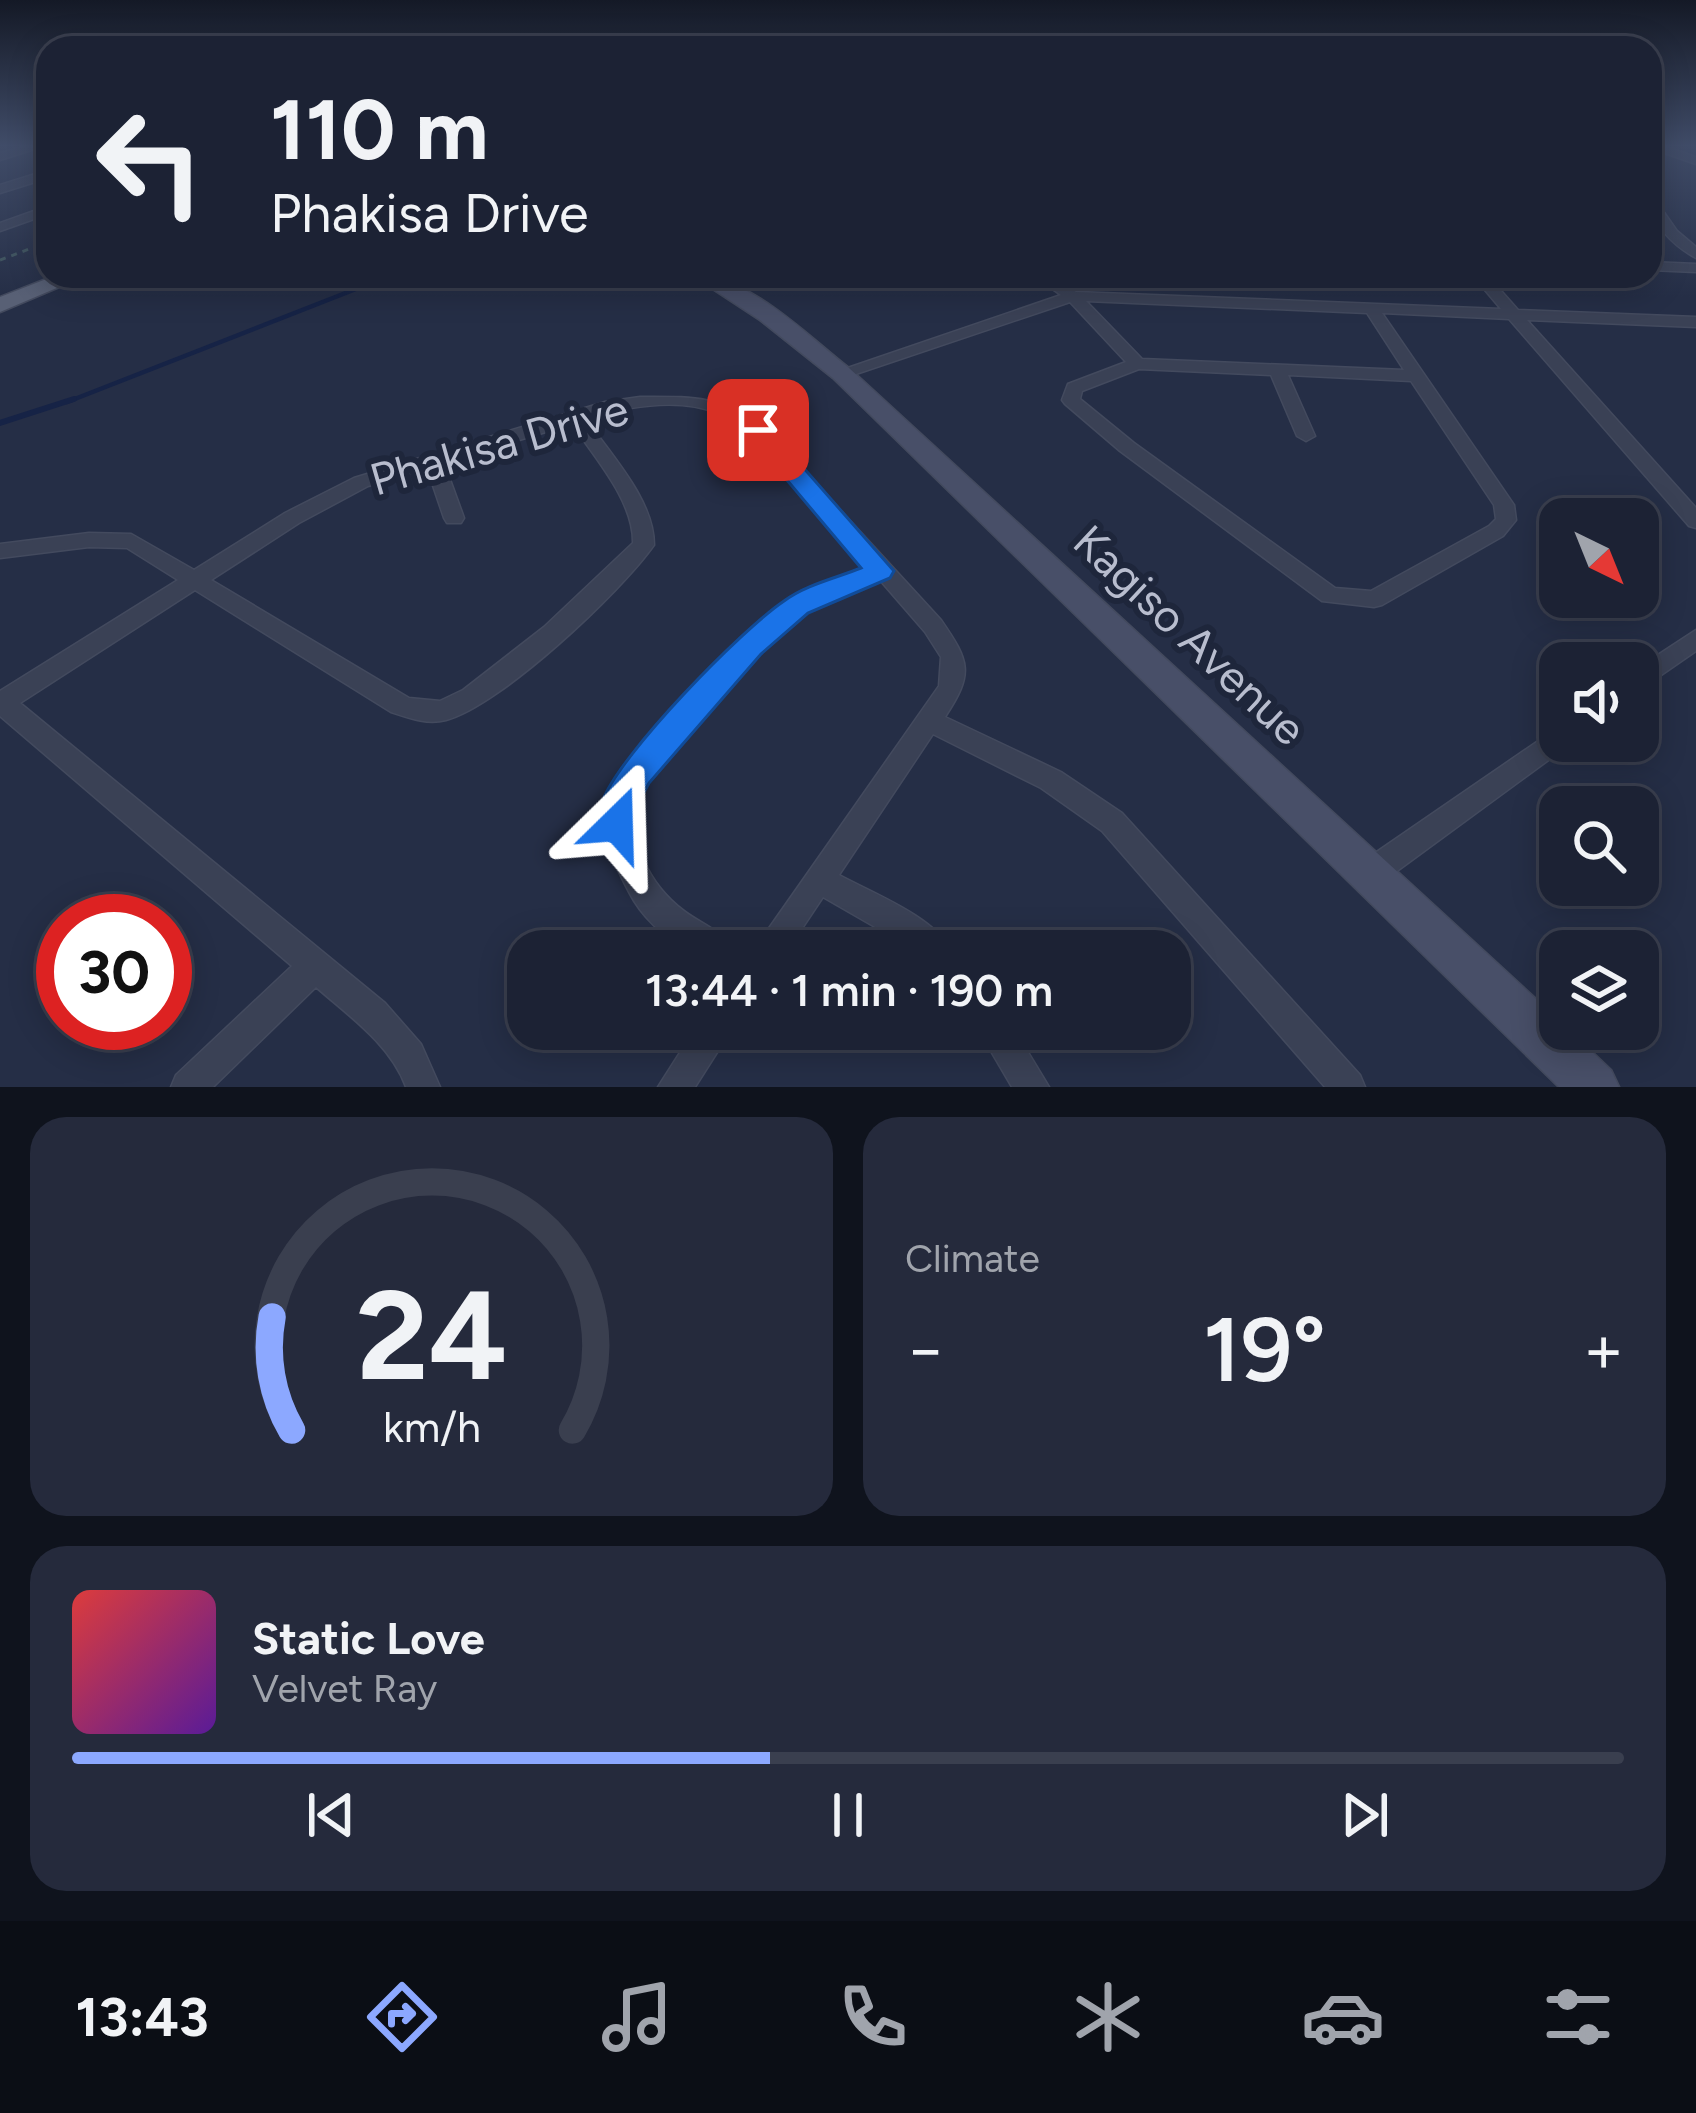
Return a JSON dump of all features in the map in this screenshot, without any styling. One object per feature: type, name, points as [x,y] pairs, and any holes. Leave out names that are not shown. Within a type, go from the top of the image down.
[{"type":"main road","points":[[0,305],[43,288]]},
{"type":"street","points":[[0,226],[36,214]]},
{"type":"street","points":[[1662,219],[1696,254]]},
{"type":"street","points":[[1662,267],[1696,268]]},
{"type":"street","name":"Kagiso Avenue","points":[[723,288],[768,315],[841,373],[1594,1087]]},
{"type":"street","points":[[1060,288],[1137,364]]},
{"type":"street","points":[[1491,288],[1696,520]]},
{"type":"street","points":[[841,373],[1073,296],[1696,322]]},
{"type":"street","points":[[1371,308],[1504,505],[1506,520],[1496,531],[1374,599],[1360,600],[1316,587],[1071,400],[1074,388],[1137,364],[1416,376]]},
{"type":"street","points":[[1276,370],[1306,436]]},
{"type":"street","name":"Phakisa Drive","points":[[1,701],[332,494],[611,406],[670,400],[726,410],[758,430],[934,626],[953,656],[951,688],[784,930]]},
{"type":"street","points":[[0,551],[122,539],[197,578],[400,705],[421,712],[453,707],[476,696],[643,544],[646,535],[640,516],[576,417]]},
{"type":"street","points":[[434,459],[454,518]]},
{"type":"street","points":[[687,930],[651,906],[633,874],[617,824],[618,805],[637,773],[781,617],[811,598],[880,571]]},
{"type":"street","points":[[1659,666],[1696,639]]},
{"type":"street","points":[[1,701],[403,1046],[418,1067],[423,1087]]},
{"type":"street","points":[[930,721],[1062,786],[1112,822],[1348,1087]]},
{"type":"street","points":[[1372,872],[1539,752]]},
{"type":"street","points":[[820,880],[909,930]]},
{"type":"street","points":[[188,1087],[314,967]]},
{"type":"street","points":[[675,1087],[701,1050]]},
{"type":"street","points":[[1009,1050],[1033,1087]]},
{"type":"path","points":[[0,260],[36,246]]},
{"type":"waterway","points":[[67,402],[358,288]]},
{"type":"waterway","points":[[0,423],[74,399]]},
{"type":"route","points":[[617,824],[618,805],[637,773],[750,646],[797,605],[880,571],[758,430]]}]
